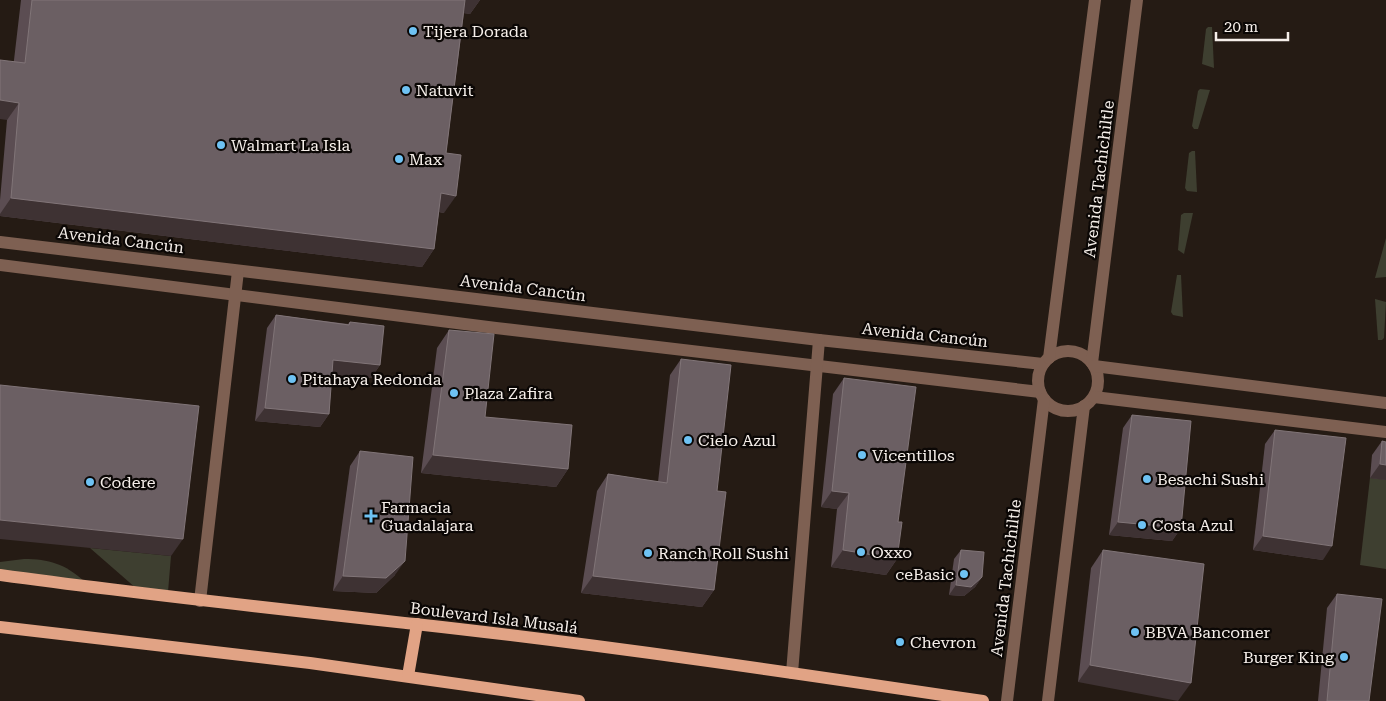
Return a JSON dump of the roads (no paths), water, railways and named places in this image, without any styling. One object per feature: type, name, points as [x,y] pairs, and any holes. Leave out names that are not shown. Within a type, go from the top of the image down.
[{"type":"main road","name":"Boulevard Isla Musalá","points":[[0,575],[200,601],[417,624],[792,673],[983,701]]},
{"type":"main road","points":[[408,676],[417,624]]},
{"type":"main road","points":[[0,627],[408,676],[579,701]]},
{"type":"street","name":"Avenida Tachichiltle","points":[[1046,361],[1095,0]]},
{"type":"street","name":"Avenida Tachichiltle","points":[[1093,365],[1137,0]]},
{"type":"street","name":"Avenida Cancún","points":[[0,242],[819,340],[1046,361]]},
{"type":"street","points":[[0,265],[1042,395],[1058,410],[1067,411],[1089,402],[1386,432]]},
{"type":"street","points":[[200,601],[238,270]]},
{"type":"street","points":[[792,673],[819,340]]},
{"type":"street","points":[[1042,395],[1039,373],[1046,361],[1067,351],[1085,356],[1093,365],[1098,382],[1089,402],[1048,701]]},
{"type":"street","points":[[1093,365],[1386,403]]},
{"type":"street","name":"Avenida Tachichiltle","points":[[1007,701],[1042,395]]},
{"type":"place","name":"Tijera Dorada","points":[[413,31]]},
{"type":"place","name":"Natuvit","points":[[406,90]]},
{"type":"place","name":"Walmart La Isla","points":[[221,145]]},
{"type":"place","name":"Max","points":[[399,159]]},
{"type":"place","name":"Pitahaya Redonda","points":[[292,379]]},
{"type":"place","name":"Plaza Zafira","points":[[454,393]]},
{"type":"place","name":"Cielo Azul","points":[[688,440]]},
{"type":"place","name":"Vicentillos","points":[[862,455]]},
{"type":"place","name":"Besachi Sushi","points":[[1147,479]]},
{"type":"place","name":"Codere","points":[[90,482]]},
{"type":"place","name":"Farmacia Guadalajara","points":[[371,516]]},
{"type":"place","name":"Costa Azul","points":[[1142,525]]},
{"type":"place","name":"Oxxo","points":[[861,552]]},
{"type":"place","name":"Ranch Roll Sushi","points":[[648,553]]},
{"type":"place","name":"ceBasic","points":[[964,574]]},
{"type":"place","name":"BBVA Bancomer","points":[[1135,632]]},
{"type":"place","name":"Chevron","points":[[900,642]]},
{"type":"place","name":"Burger King","points":[[1344,657]]}]
